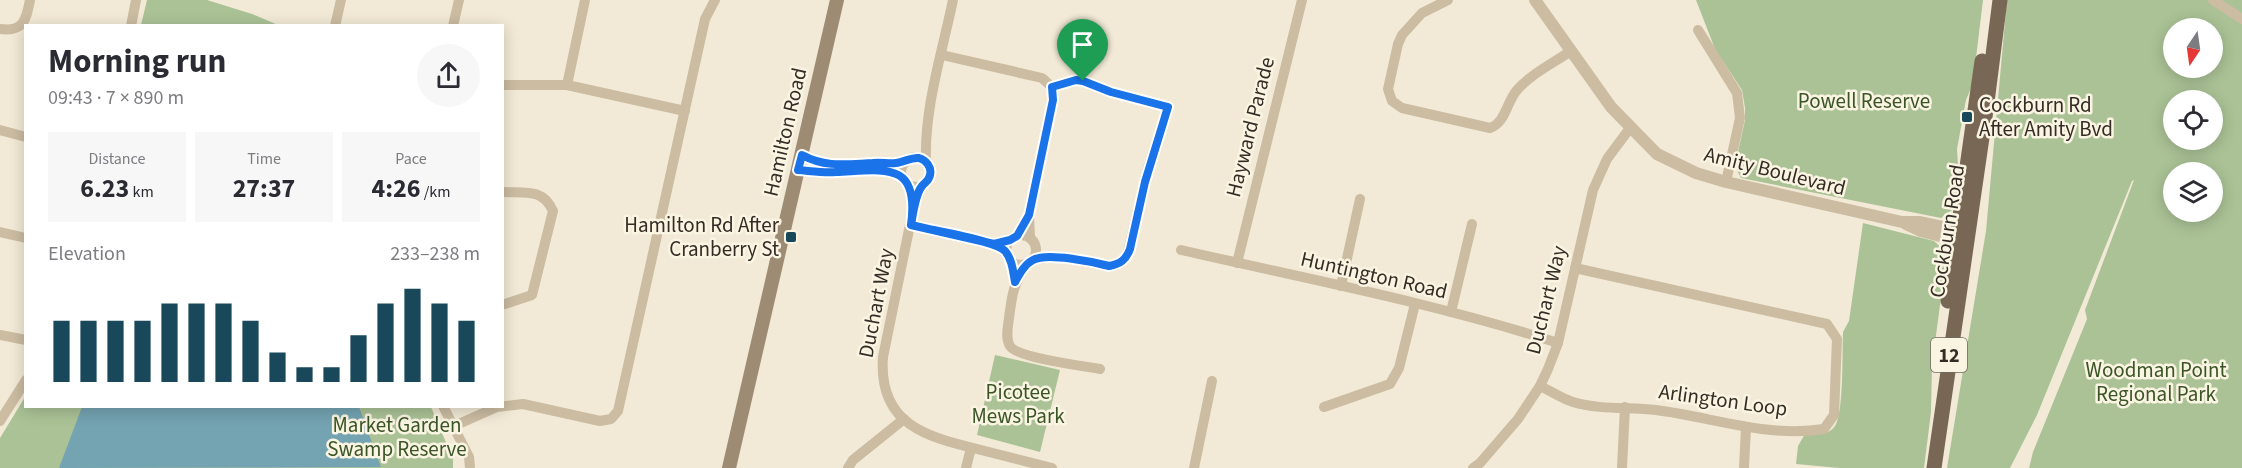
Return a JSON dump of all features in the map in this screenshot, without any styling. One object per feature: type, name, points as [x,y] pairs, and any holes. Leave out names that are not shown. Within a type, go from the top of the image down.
[{"type":"main road","name":"Hamilton Road","points":[[829,0],[832,15]]},
{"type":"main road","name":"Hamilton Road","points":[[729,468],[837,0]]},
{"type":"main road","name":"Cockburn Road","points":[[1934,468],[1991,0]]},
{"type":"main road","name":"Cockburn Road","points":[[1928,468],[2000,0]]},
{"type":"street","points":[[0,29],[9,30],[21,25],[27,15],[30,0]]},
{"type":"street","points":[[131,24],[136,0]]},
{"type":"street","points":[[335,24],[341,0]]},
{"type":"street","points":[[453,24],[459,0]]},
{"type":"street","points":[[567,85],[585,0]]},
{"type":"street","points":[[504,406],[523,404],[600,421],[611,419],[618,411],[705,19],[715,0]]},
{"type":"street","points":[[926,162],[926,140],[954,0]]},
{"type":"street","name":"Hayward Parade","points":[[1237,263],[1302,0]]},
{"type":"street","points":[[1448,0],[1422,13],[1402,35],[1398,44],[1388,95],[1402,108],[1490,128],[1499,123],[1512,96],[1520,87],[1571,51]]},
{"type":"street","name":"Amity Boulevard","points":[[1535,0],[1611,107],[1657,154],[1696,173],[1726,182],[1902,222],[1921,231],[1962,236]]},
{"type":"street","points":[[2213,0],[2242,20]]},
{"type":"street","points":[[1698,30],[1737,93],[1740,118],[1726,182]]},
{"type":"street","points":[[942,55],[1042,78],[1052,87],[1053,100],[1029,215],[1033,242],[1030,262],[1015,282]]},
{"type":"street","points":[[911,225],[994,244],[1018,265],[1058,257],[1109,266],[1116,265],[1127,256],[1148,168],[1168,107],[1111,92],[1083,81],[1076,80],[1052,87]]},
{"type":"street","points":[[504,85],[567,85],[685,111]]},
{"type":"street","name":"Duchart Way","points":[[1479,466],[1518,419],[1540,386],[1558,343],[1593,190],[1607,159],[1630,128]]},
{"type":"street","points":[[0,130],[24,136]]},
{"type":"street","points":[[901,175],[902,168],[926,140]]},
{"type":"street","points":[[798,170],[890,171],[901,175],[908,185],[922,186],[930,175],[930,168],[920,158],[841,166],[823,164],[802,155]]},
{"type":"street","name":"Duchart Way","points":[[908,185],[913,210]]},
{"type":"street","name":"Duchart Way","points":[[922,186],[913,210],[882,368],[883,380],[890,400],[904,419],[928,436],[1053,468]]},
{"type":"street","points":[[504,192],[536,194],[548,200],[553,212],[532,295],[505,304]]},
{"type":"street","points":[[1341,286],[1360,199]]},
{"type":"street","points":[[1029,215],[1013,238],[1009,257],[1015,282],[1008,333],[1009,344],[1013,349],[1026,355],[1100,369]]},
{"type":"street","points":[[1451,312],[1472,224]]},
{"type":"street","points":[[0,232],[24,238]]},
{"type":"street","points":[[994,244],[1025,236],[1058,257]]},
{"type":"street","name":"Huntington Road","points":[[1181,250],[1451,312],[1558,343]]},
{"type":"street","name":"Arlington Loop","points":[[1540,386],[1570,401],[1587,406],[1625,407],[1682,414],[1746,427],[1811,431],[1824,429],[1834,415],[1837,339],[1827,324],[1575,268]]},
{"type":"street","points":[[1324,407],[1390,384],[1399,368],[1415,304]]},
{"type":"street","points":[[0,334],[24,340]]},
{"type":"street","points":[[1194,468],[1212,381]]},
{"type":"street","points":[[0,421],[24,383]]},
{"type":"street","points":[[1622,468],[1625,407]]},
{"type":"street","points":[[444,408],[469,457],[470,468]]},
{"type":"street","points":[[454,426],[495,408]]},
{"type":"street","points":[[848,468],[854,460],[904,419]]},
{"type":"street","points":[[1744,468],[1746,427]]},
{"type":"street","points":[[966,468],[971,448]]},
{"type":"green space","points":[[147,0],[207,0],[276,24],[141,24]]},
{"type":"green space","name":"Powell Reserve","points":[[1696,0],[1983,0],[1973,83],[1966,100],[1957,149],[1958,166],[1952,210],[1941,218],[1741,178],[1735,166],[1745,120],[1742,90],[1715,49]]},
{"type":"green space","name":"Woodman Point Regional Park","points":[[2007,0],[2242,0],[2242,468],[2029,468],[2033,452],[2087,319],[2085,310],[2134,180],[2037,415],[2010,468],[1947,468],[1986,231]]},
{"type":"green space","points":[[1863,223],[1934,241],[1947,253],[1932,365],[1931,412],[1924,468],[1839,468],[1796,464],[1798,446],[1805,434],[1822,434],[1829,431],[1838,419],[1843,332],[1849,321]]},
{"type":"green space","name":"Picotee Mews Park","points":[[995,355],[1060,370],[1040,452],[977,435]]},
{"type":"green space","name":"Market Garden Swamp Reserve","points":[[24,399],[24,408],[431,408],[453,459],[453,468],[0,468],[0,438]]},
{"type":"water","name":"Market Garden Swamp Reserve","points":[[82,408],[359,408],[381,467],[59,468]]},
{"type":"place","name":"Cockburn Rd After Amity Bvd","points":[[1967,117]]},
{"type":"place","name":"Hamilton Rd After Cranberry St","points":[[791,237]]},
{"type":"route","points":[[1083,81],[1070,81],[1052,87],[1053,100],[1029,215],[1017,236],[1010,240],[994,244],[911,225],[913,210],[908,185],[896,172],[798,170],[802,155],[823,164],[841,166],[892,164],[920,158],[930,168],[930,175],[922,186],[913,210],[911,225],[994,244],[1007,252],[1015,282],[1026,265],[1034,259],[1058,257],[1109,266],[1116,265],[1122,262],[1130,249],[1148,168],[1168,107],[1111,92],[1083,81]]}]
